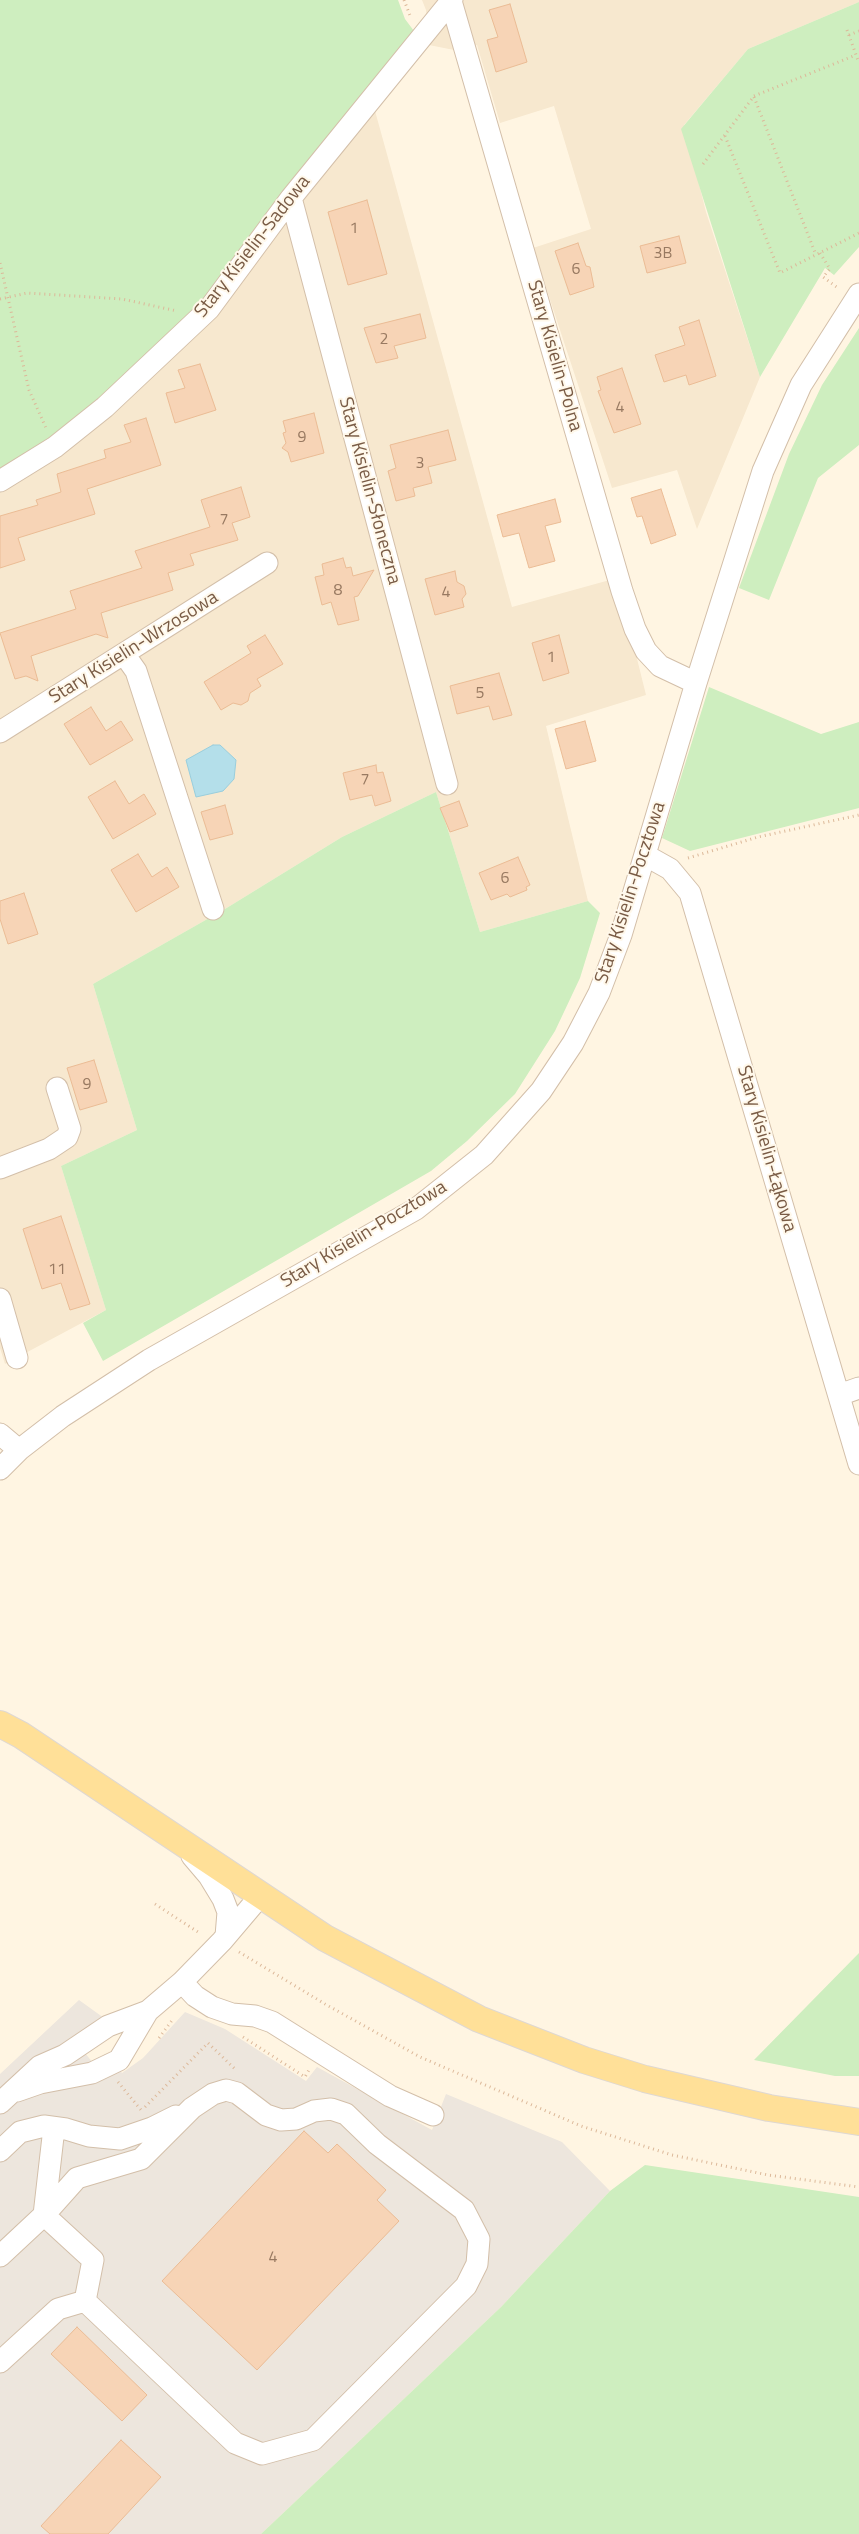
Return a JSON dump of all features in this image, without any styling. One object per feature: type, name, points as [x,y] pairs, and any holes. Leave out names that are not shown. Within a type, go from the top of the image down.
[{"type":"main road","points":[[0,1714],[11,1729],[261,1896],[349,1950],[478,2019],[584,2060],[663,2084],[770,2108],[859,2122]]},
{"type":"street","name":"Stary Kisielin-Sadowa","points":[[0,481],[55,447],[120,394],[201,316],[291,198],[452,1]]},
{"type":"street","name":"Stary Kisielin-Polna","points":[[452,1],[616,572],[635,629],[646,651],[660,666],[696,683]]},
{"type":"street","name":"Stary Kisielin-Słoneczna","points":[[291,198],[447,784]]},
{"type":"street","name":"Stary Kisielin-Pocztowa","points":[[0,1469],[19,1450],[63,1416],[150,1360],[416,1209],[484,1155],[541,1091],[574,1043],[599,993],[621,935],[696,683],[763,471],[801,385],[851,293]]},
{"type":"street","name":"Stary Kisielin-Wrzosowa","points":[[0,732],[267,563]]},
{"type":"street","points":[[124,654],[136,671],[214,910]]},
{"type":"street","name":"Stary Kisielin-Łąkowa","points":[[645,855],[670,869],[690,893],[859,1464]]},
{"type":"street","points":[[0,1168],[49,1149],[67,1137],[70,1129],[57,1088]]},
{"type":"street","points":[[0,1300],[17,1358]]},
{"type":"street","points":[[839,1395],[859,1388]]},
{"type":"street","points":[[0,1434],[19,1450]]},
{"type":"street","points":[[181,1842],[209,1876],[224,1899],[228,1912],[222,1941]]},
{"type":"street","points":[[5,2098],[40,2083],[92,2073],[118,2060],[148,2011],[182,1982],[222,1941],[261,1896]]},
{"type":"street","points":[[182,1982],[194,1996],[212,2007],[232,2014],[255,2016],[272,2022],[390,2096],[433,2115]]},
{"type":"street","points":[[5,2098],[40,2066],[65,2055],[108,2026],[148,2011]]},
{"type":"street","points":[[0,2151],[20,2132],[44,2126],[89,2136],[120,2139],[152,2128],[192,2108],[213,2094],[226,2090],[237,2093],[266,2115],[281,2120],[296,2119],[314,2111],[331,2109],[346,2114],[377,2144],[464,2210],[478,2239],[477,2264],[466,2286],[313,2440],[262,2454],[235,2443],[85,2301]]},
{"type":"street","points":[[0,2256],[44,2215],[77,2178],[141,2159],[192,2108]]},
{"type":"street","points":[[44,2215],[54,2128]]},
{"type":"street","points":[[44,2215],[93,2260],[85,2301]]},
{"type":"street","points":[[0,2362],[58,2309],[85,2301]]},
{"type":"path","points":[[848,30],[859,63]]},
{"type":"path","points":[[849,35],[859,31]]},
{"type":"path","points":[[704,164],[754,96],[856,55]]},
{"type":"path","points":[[754,96],[818,254],[830,269],[824,277],[851,293]]},
{"type":"path","points":[[725,136],[780,273],[859,233]]},
{"type":"path","points":[[0,263],[30,390],[55,447]]},
{"type":"path","points":[[0,298],[27,293],[122,299],[201,316]]},
{"type":"path","points":[[670,869],[691,856],[758,837],[859,815]]},
{"type":"path","points":[[155,1904],[222,1941],[325,2004],[420,2057],[581,2126],[672,2156],[768,2175],[859,2187]]},
{"type":"path","points":[[152,2044],[178,2013]]},
{"type":"path","points":[[236,2032],[304,2077],[314,2063]]},
{"type":"shaded area","points":[[422,0],[859,0],[859,2],[748,49],[684,125],[706,212],[760,377],[697,529],[677,470],[612,488],[533,248],[591,229],[554,106],[500,123],[477,45],[454,50],[429,45],[426,10]]},
{"type":"shaded area","points":[[372,100],[512,607],[617,578],[646,695],[546,726],[588,901],[480,932],[436,792],[342,837],[225,909],[93,984],[137,1130],[61,1166],[106,1310],[5,1364],[0,1348],[0,477]]},
{"type":"shaded area","points":[[79,2000],[104,2018],[85,2053],[93,2063],[105,2054],[122,2073],[143,2058],[185,2012],[225,2029],[306,2081],[317,2067],[432,2130],[446,2094],[562,2142],[610,2191],[501,2307],[261,2534],[0,2534],[0,2074]]},
{"type":"green space","points":[[0,0],[398,0],[405,19],[420,39],[152,373],[0,477]]},
{"type":"green space","points":[[859,2],[859,247],[834,275],[825,268],[760,377],[681,129],[748,49]]},
{"type":"green space","points":[[859,328],[859,445],[818,478],[769,600],[739,588],[789,454],[822,385]]},
{"type":"green space","points":[[709,687],[821,734],[859,722],[859,808],[690,851],[662,838]]},
{"type":"green space","points":[[436,792],[480,932],[588,901],[600,913],[580,978],[555,1031],[515,1094],[467,1141],[431,1171],[103,1361],[83,1323],[106,1310],[61,1166],[137,1130],[93,984],[225,909],[342,837]]},
{"type":"green space","points":[[859,1953],[859,2076],[835,2076],[754,2060]]},
{"type":"green space","points":[[645,2165],[859,2197],[859,2534],[261,2534],[501,2307],[610,2191]]},
{"type":"water","points":[[213,745],[220,745],[236,760],[234,779],[223,791],[196,797],[186,760]]},
{"type":"building","points":[[510,4],[527,62],[496,72],[487,40],[498,37],[489,10]]},
{"type":"building","points":[[367,200],[387,274],[348,285],[328,212]]},
{"type":"building","points":[[679,236],[686,263],[647,273],[640,246]]},
{"type":"building","points":[[578,243],[586,266],[590,267],[594,287],[570,295],[555,251]]},
{"type":"building","points":[[420,314],[426,338],[394,346],[398,358],[376,363],[364,328]]},
{"type":"building","points":[[699,320],[716,376],[689,385],[686,375],[664,382],[655,355],[685,345],[679,327]]},
{"type":"building","points":[[200,364],[216,410],[175,423],[166,393],[185,388],[178,370]]},
{"type":"building","points":[[622,368],[641,424],[614,433],[598,391],[601,390],[597,377]]},
{"type":"building","points":[[314,413],[324,453],[291,462],[288,452],[282,448],[286,443],[283,433],[286,432],[283,421]]},
{"type":"building","points":[[146,418],[161,465],[87,489],[95,514],[18,538],[25,560],[0,568],[0,516],[38,505],[36,500],[61,492],[57,474],[106,458],[104,450],[131,442],[124,425]]},
{"type":"building","points":[[448,430],[456,460],[428,467],[432,483],[413,488],[415,496],[396,501],[388,471],[396,468],[390,445]]},
{"type":"building","points":[[241,487],[250,517],[232,523],[238,540],[190,554],[194,565],[168,573],[173,590],[101,613],[108,638],[96,634],[31,656],[38,681],[26,676],[15,679],[0,633],[76,609],[70,591],[142,568],[135,551],[210,527],[201,500]]},
{"type":"building","points":[[661,489],[676,535],[651,544],[642,516],[637,517],[631,498]]},
{"type":"building","points":[[555,499],[561,522],[545,526],[555,561],[529,568],[519,533],[503,537],[497,515]]},
{"type":"building","points":[[343,558],[346,568],[351,567],[353,576],[374,570],[358,596],[354,597],[359,620],[338,625],[331,602],[322,605],[315,577],[324,575],[322,564]]},
{"type":"building","points":[[455,571],[457,582],[464,586],[466,594],[462,599],[464,607],[435,615],[425,579]]},
{"type":"building","points":[[265,635],[283,664],[257,679],[261,686],[250,693],[248,701],[241,705],[233,703],[221,710],[204,682],[251,653],[247,646]]},
{"type":"building","points":[[559,635],[569,673],[543,681],[532,643]]},
{"type":"building","points":[[499,673],[512,715],[493,720],[489,706],[457,714],[450,686]]},
{"type":"building","points":[[91,707],[106,731],[121,721],[133,740],[90,765],[64,724]]},
{"type":"building","points":[[585,721],[596,761],[566,769],[555,729]]},
{"type":"building","points":[[376,765],[377,773],[383,772],[391,801],[375,806],[372,795],[350,800],[343,773]]},
{"type":"building","points":[[115,781],[129,804],[144,794],[156,814],[113,839],[88,797]]},
{"type":"building","points":[[459,801],[468,826],[450,832],[440,808]]},
{"type":"building","points":[[225,805],[233,834],[210,840],[201,812]]},
{"type":"building","points":[[138,854],[152,877],[167,867],[179,887],[136,912],[111,870]]},
{"type":"building","points":[[518,857],[530,885],[526,887],[527,890],[510,897],[507,894],[491,900],[479,873]]},
{"type":"building","points":[[24,893],[38,934],[8,944],[0,919],[0,901]]},
{"type":"building","points":[[94,1060],[107,1102],[80,1110],[67,1068]]},
{"type":"building","points":[[61,1216],[90,1304],[70,1310],[61,1283],[42,1289],[23,1229]]},
{"type":"building","points":[[304,2131],[328,2153],[337,2144],[386,2190],[377,2200],[399,2221],[257,2370],[162,2281]]},
{"type":"building","points":[[77,2327],[147,2395],[122,2421],[51,2354]]},
{"type":"building","points":[[121,2440],[161,2477],[108,2534],[50,2534],[41,2526]]}]
